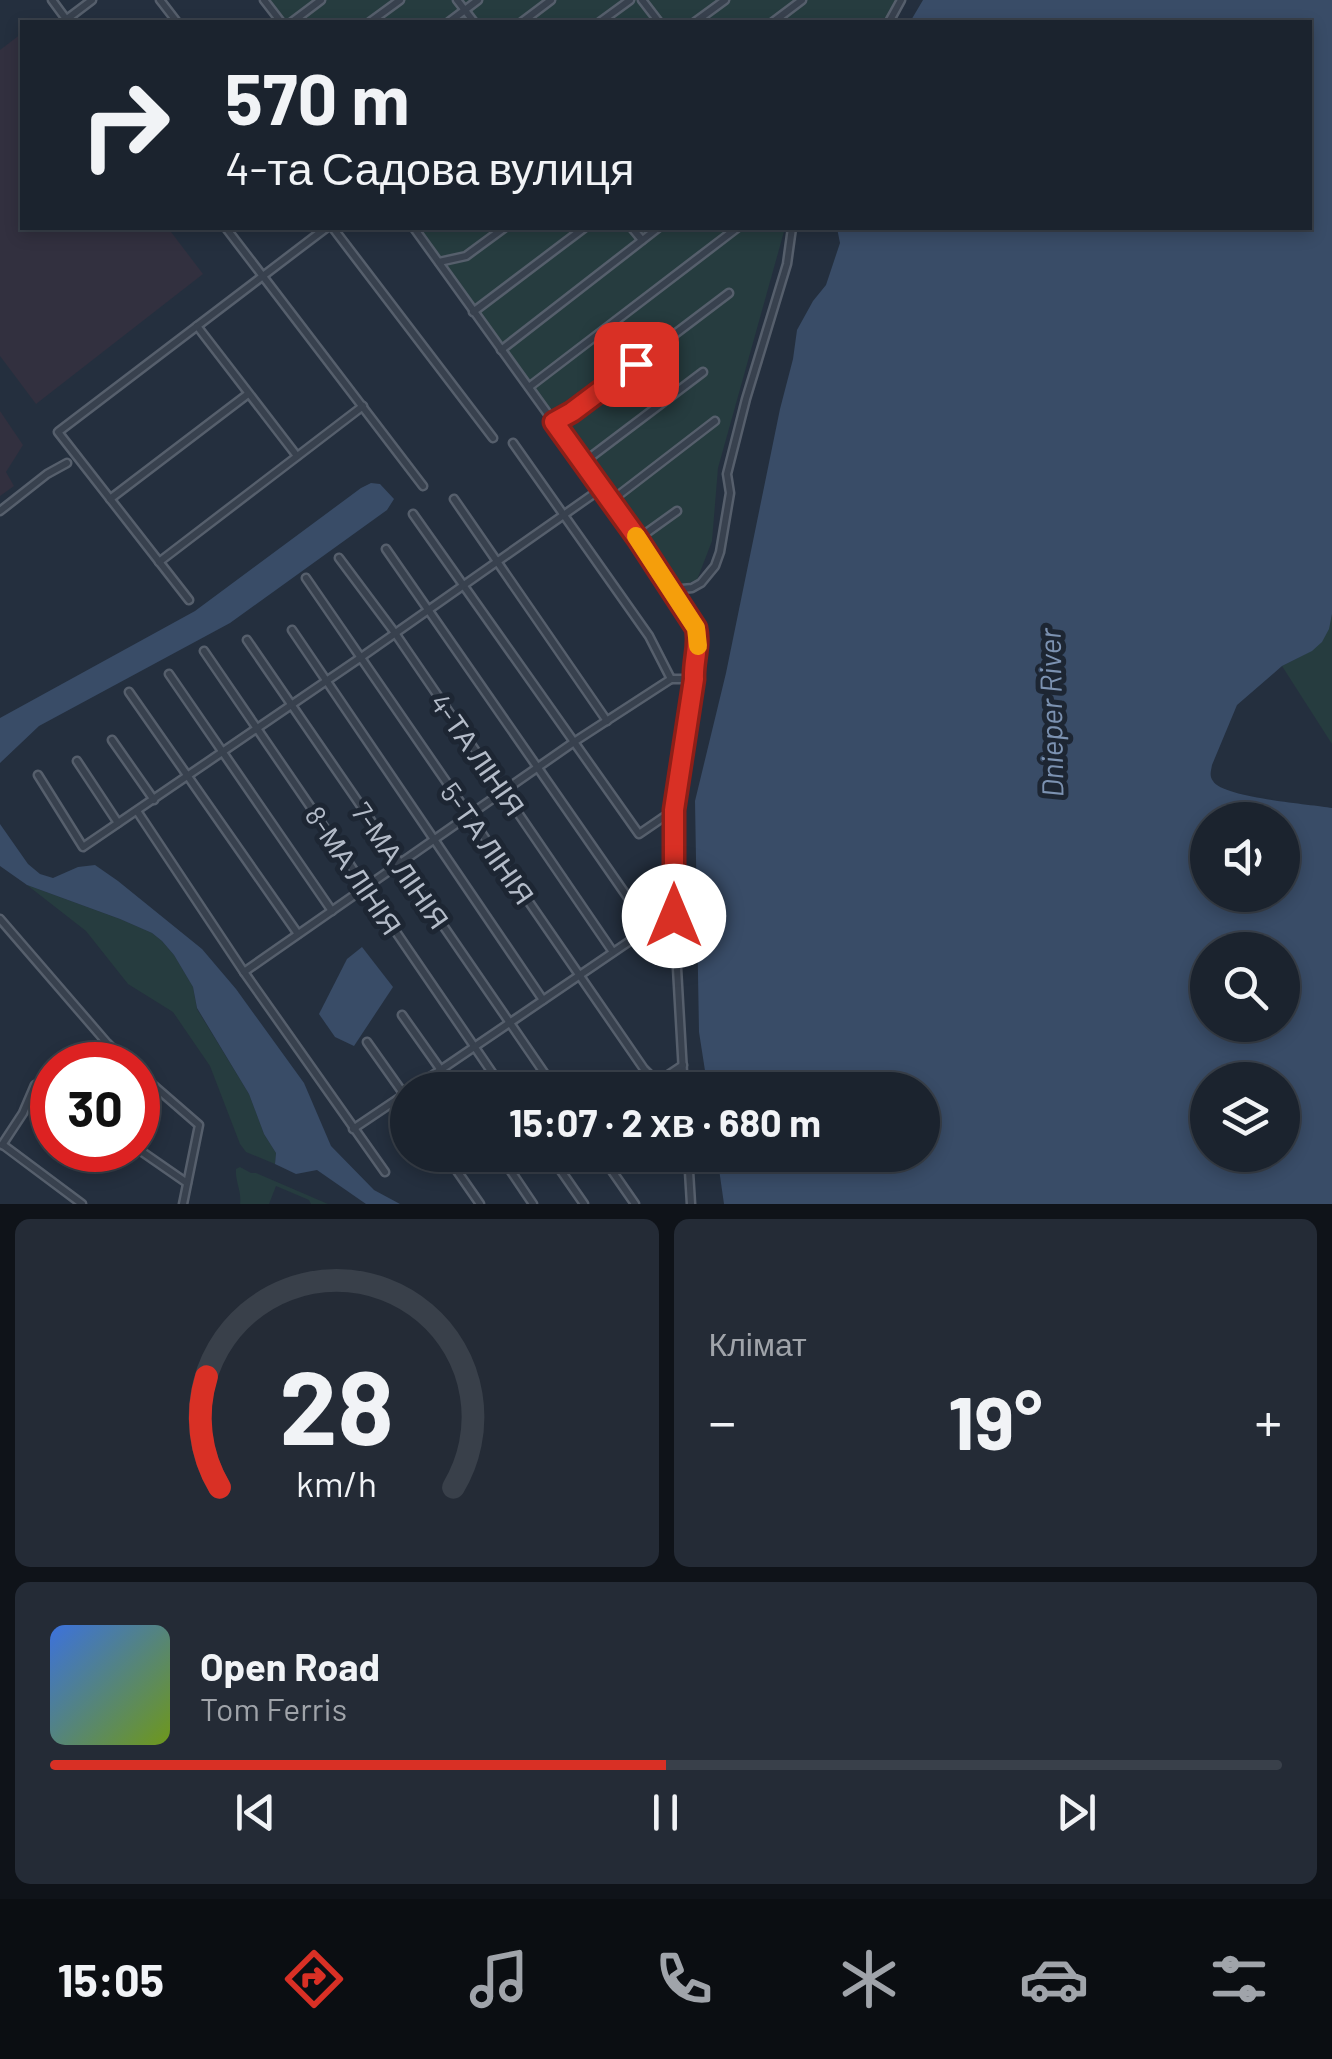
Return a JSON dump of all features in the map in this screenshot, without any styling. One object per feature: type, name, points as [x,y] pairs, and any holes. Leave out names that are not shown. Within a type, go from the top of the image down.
[{"type":"street","points":[[52,0],[67,20]]},
{"type":"street","points":[[69,20],[92,0]]},
{"type":"street","points":[[160,0],[175,20]]},
{"type":"street","points":[[264,0],[279,20]]},
{"type":"street","points":[[295,20],[321,0]]},
{"type":"street","points":[[373,20],[400,0]]},
{"type":"street","points":[[457,0],[472,20]]},
{"type":"street","points":[[452,20],[478,0]]},
{"type":"street","points":[[525,20],[551,0]]},
{"type":"street","points":[[603,20],[630,0]]},
{"type":"street","points":[[642,0],[657,20]]},
{"type":"street","points":[[698,20],[725,0]]},
{"type":"street","points":[[776,20],[802,0]]},
{"type":"street","points":[[228,230],[424,486]]},
{"type":"street","points":[[188,600],[58,432],[327,230]]},
{"type":"street","points":[[332,230],[492,438]]},
{"type":"street","points":[[415,230],[584,462],[696,628],[699,642],[693,661],[694,679],[674,810],[674,916],[683,1072]]},
{"type":"street","points":[[438,262],[466,256],[501,230]]},
{"type":"street","points":[[473,312],[581,230]]},
{"type":"street","points":[[634,230],[642,240]]},
{"type":"street","points":[[501,350],[655,230]]},
{"type":"street","points":[[528,387],[734,230]]},
{"type":"street","points":[[672,590],[692,588],[716,566],[730,493],[727,474],[787,264],[792,230]]},
{"type":"street","points":[[554,422],[729,293]]},
{"type":"street","points":[[197,326],[297,456]]},
{"type":"street","points":[[584,462],[703,372]]},
{"type":"street","points":[[110,499],[248,394]]},
{"type":"street","points":[[159,562],[362,406]]},
{"type":"street","points":[[612,502],[714,421]]},
{"type":"street","points":[[513,443],[649,636],[671,678]]},
{"type":"street","points":[[0,511],[67,463]]},
{"type":"street","points":[[38,775],[83,848],[602,488]]},
{"type":"street","points":[[454,499],[607,721]]},
{"type":"street","points":[[638,539],[676,510]]},
{"type":"street","points":[[414,514],[640,834],[674,810]]},
{"type":"street","points":[[386,549],[649,928]]},
{"type":"street","name":"4-ТА ЛІНІЯ","points":[[339,558],[614,952]]},
{"type":"street","name":"5-ТА ЛІНІЯ","points":[[306,578],[644,1069],[654,1078],[665,1077],[683,1065]]},
{"type":"street","points":[[292,630],[543,1000]]},
{"type":"street","name":"7-МА ЛІНІЯ","points":[[248,640],[544,1072]]},
{"type":"street","name":"8-МА ЛІНІЯ","points":[[204,651],[491,1072]]},
{"type":"street","points":[[170,674],[332,910]]},
{"type":"street","points":[[244,972],[671,678],[694,679]]},
{"type":"street","points":[[129,692],[298,934]]},
{"type":"street","points":[[112,740],[154,800]]},
{"type":"street","points":[[77,761],[118,823]]},
{"type":"street","points":[[137,812],[385,1172]]},
{"type":"street","points":[[438,1072],[649,928],[674,916]]},
{"type":"street","points":[[0,919],[107,1042]]},
{"type":"street","points":[[402,1015],[441,1070]]},
{"type":"street","points":[[367,1042],[391,1072]]},
{"type":"street","points":[[160,1091],[199,1125],[183,1204]]},
{"type":"street","points":[[30,1096],[1,1146],[82,1204]]},
{"type":"street","points":[[353,1129],[390,1105]]},
{"type":"street","points":[[160,1164],[187,1184]]},
{"type":"street","points":[[458,1172],[480,1204]]},
{"type":"street","points":[[511,1172],[533,1204]]},
{"type":"street","points":[[562,1172],[584,1204]]},
{"type":"street","points":[[613,1172],[635,1204]]},
{"type":"street","points":[[689,1172],[691,1204]]},
{"type":"shaded area","points":[[20,35],[20,230],[170,230],[203,274],[36,404],[0,356],[0,50]]},
{"type":"shaded area","points":[[0,411],[23,445],[6,472],[14,486],[0,496]]},
{"type":"green space","points":[[269,0],[895,0],[886,20],[284,20]]},
{"type":"green space","points":[[421,230],[784,230],[718,468],[712,541],[697,580],[677,586]]},
{"type":"green space","points":[[1332,614],[1332,744],[1282,666],[1315,647]]},
{"type":"green space","points":[[27,885],[120,919],[162,941],[193,987],[197,1009],[249,1094],[264,1134],[276,1153],[275,1164],[246,1152],[240,1144],[210,1066],[173,1012],[128,984],[86,931]]},
{"type":"green space","points":[[240,1167],[328,1204],[311,1204],[276,1186],[269,1204],[240,1204],[236,1169]]},
{"type":"water","name":"Dnieper River","points":[[923,0],[1332,0],[1332,614],[1322,642],[1282,666],[1237,705],[1212,765],[1211,777],[1220,787],[1289,802],[1190,802],[1190,912],[1300,912],[1300,804],[1332,808],[1332,1204],[724,1204],[719,1172],[940,1172],[940,1072],[705,1072],[699,1032],[695,801],[726,673],[797,330],[826,285],[840,243],[837,230],[1312,230],[1312,20],[911,20]]},
{"type":"water","points":[[371,483],[380,484],[394,499],[387,510],[230,623],[39,726],[0,763],[0,718],[195,611]]},
{"type":"water","points":[[0,824],[28,864],[40,874],[53,878],[78,867],[95,865],[202,949],[304,1083],[331,1146],[374,1190],[400,1204],[366,1204],[317,1170],[296,1174],[275,1164],[276,1153],[264,1134],[249,1094],[197,1008],[193,987],[174,955],[152,933],[27,885],[0,866]]},
{"type":"water","points":[[362,947],[393,987],[354,1046],[335,1037],[319,1014],[347,959]]},
{"type":"slow traffic","points":[[636,536],[696,628],[698,646]]},
{"type":"route","points":[[636,364],[554,422],[696,628],[699,642],[693,661],[694,679],[674,810],[674,916]]}]
